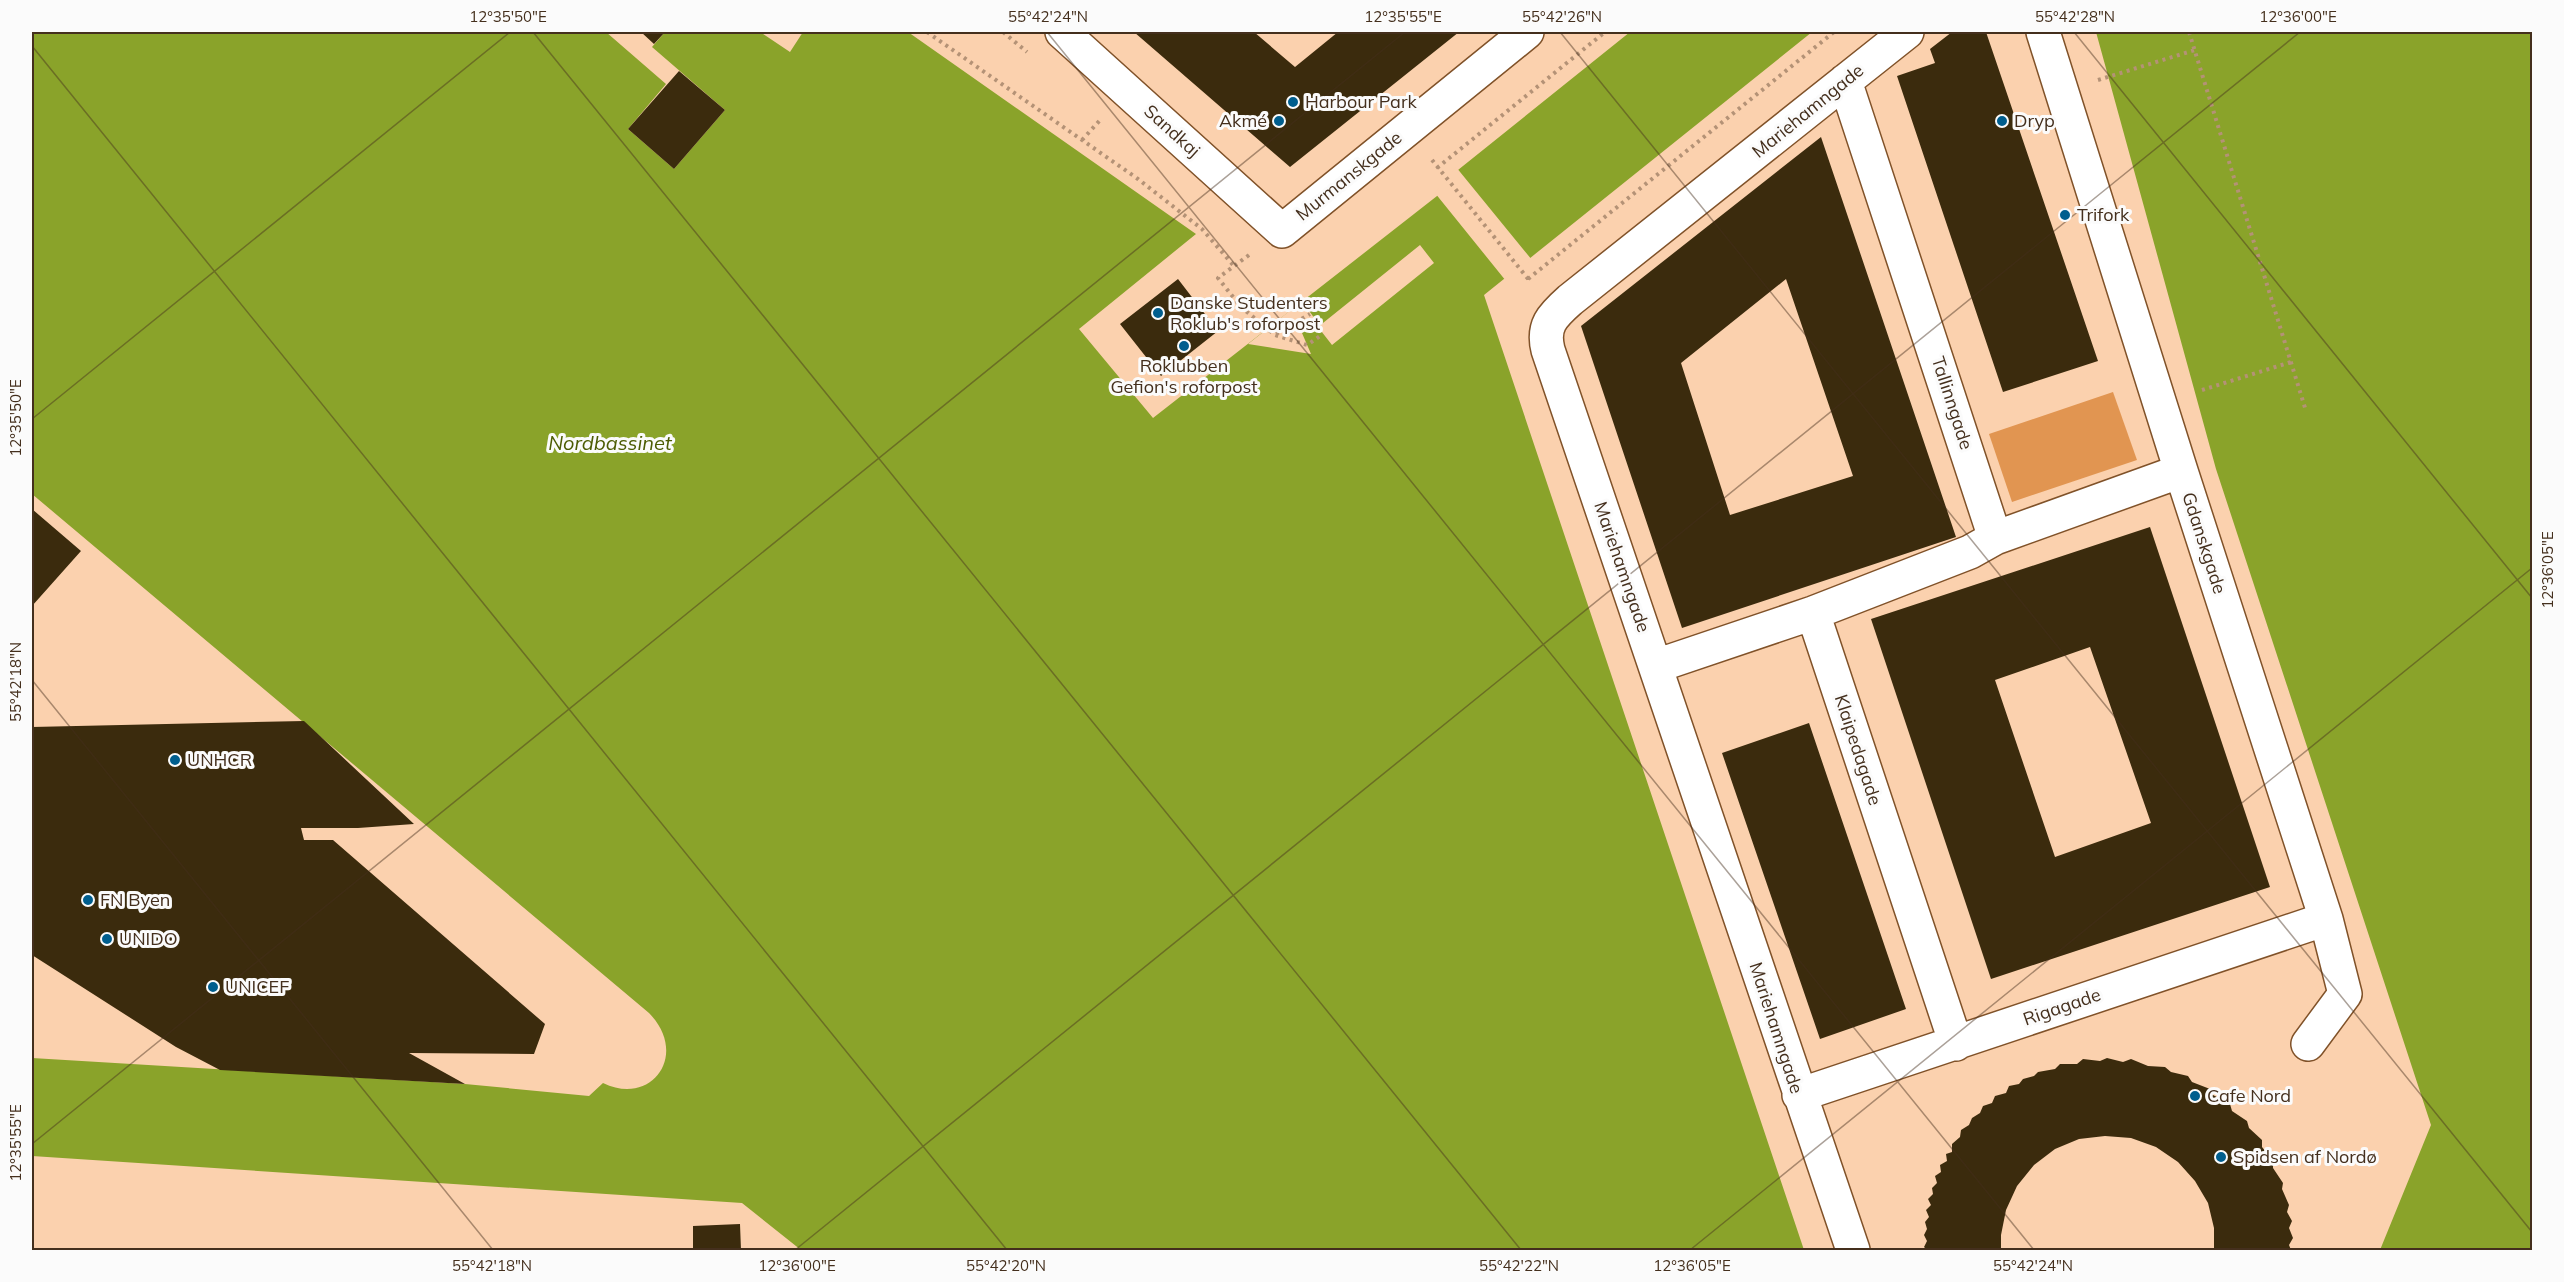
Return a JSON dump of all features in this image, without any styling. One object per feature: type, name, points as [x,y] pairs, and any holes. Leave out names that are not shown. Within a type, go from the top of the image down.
[{"type":"street","name":"Sandkaj","points":[[1062,32],[1282,231]]},
{"type":"street","name":"Murmanskgade","points":[[1282,231],[1527,32]]},
{"type":"street","name":"Mariehamngade","points":[[1853,1251],[1548,350],[1547,324],[1570,300],[1907,32]]},
{"type":"street","name":"Gdanskgade","points":[[2043,32],[2181,471],[2326,919],[2345,994],[2308,1044]]},
{"type":"street","name":"Tallinngade","points":[[1845,81],[1995,538]]},
{"type":"street","points":[[1656,666],[1813,613],[1970,552],[1995,538],[2181,471]]},
{"type":"street","name":"Klaipedagade","points":[[1813,613],[1956,1044]]},
{"type":"street","name":"Rigagade","points":[[1799,1095],[2326,919]]},
{"type":"path","points":[[927,32],[1138,179],[1202,229],[1234,266]]},
{"type":"path","points":[[1605,32],[1437,168],[1528,279],[1834,32]]},
{"type":"path","points":[[2189,32],[2306,411]]},
{"type":"path","points":[[2098,80],[2194,50]]},
{"type":"path","points":[[1082,140],[1102,118]]},
{"type":"path","points":[[1282,231],[1218,278],[1241,307],[1275,334],[1307,345],[1323,334]]},
{"type":"path","points":[[1275,334],[1310,314]]},
{"type":"path","points":[[2202,390],[2291,362]]},
{"type":"shaded area","points":[[2113,392],[2137,460],[2012,502],[1989,434]]},
{"type":"water","name":"Nordbassinet","points":[[32,32],[908,32],[1196,234],[1079,329],[1153,418],[1437,196],[1458,170],[1630,32],[1812,32],[1484,295],[1804,1250],[801,1250],[742,1203],[32,1156],[32,1058],[465,1084],[589,1096],[603,1083],[620,1089],[636,1088],[649,1082],[659,1073],[665,1060],[666,1045],[661,1029],[649,1013],[32,494]]},
{"type":"water","points":[[2096,32],[2532,32],[2532,1250],[2380,1250],[2431,1125],[2216,469]]},
{"type":"pier","points":[[606,32],[665,32],[652,47],[725,110],[674,169],[628,129],[666,84]]},
{"type":"pier","points":[[760,32],[803,32],[790,52]]},
{"type":"pier","points":[[1456,167],[1532,260],[1506,281],[1435,193]]},
{"type":"pier","points":[[1420,245],[1434,263],[1332,345],[1318,327]]},
{"type":"pier","points":[[1302,301],[1315,319],[1302,333],[1311,354],[1248,344]]},
{"type":"building","points":[[641,32],[665,32],[654,44]]},
{"type":"building","name":"Harbour Park","points":[[1134,32],[1254,32],[1295,67],[1338,32],[1459,32],[1290,167]]},
{"type":"building","points":[[1952,32],[1986,32],[2098,361],[2003,392],[1897,76],[1935,63],[1930,49]]},
{"type":"building","points":[[679,71],[725,110],[674,169],[628,129]]},
{"type":"building","points":[[1821,137],[1956,537],[1682,628],[1581,326]],"holes":[[[1786,279],[1853,476],[1730,515],[1681,363]]]},
{"type":"building","points":[[1178,279],[1218,331],[1161,376],[1120,324]]},
{"type":"building","points":[[32,509],[81,551],[32,606]]},
{"type":"building","points":[[2150,527],[2270,887],[1991,979],[1871,619]],"holes":[[[2090,647],[2151,823],[2055,857],[1995,680]]]},
{"type":"building","points":[[304,721],[414,824],[358,828],[301,828],[304,840],[333,840],[545,1024],[534,1054],[409,1053],[465,1084],[220,1070],[176,1047],[32,955],[32,727]]},
{"type":"building","points":[[1809,723],[1906,1009],[1820,1039],[1722,753]]},
{"type":"building","name":"Spidsen af Nordø","points":[[2107,1058],[2123,1062],[2131,1059],[2148,1066],[2165,1067],[2171,1072],[2188,1076],[2192,1082],[2210,1089],[2213,1095],[2230,1104],[2232,1111],[2247,1121],[2249,1128],[2262,1140],[2262,1147],[2273,1161],[2273,1168],[2283,1183],[2282,1189],[2289,1205],[2287,1212],[2292,1221],[2289,1228],[2293,1238],[2289,1245],[2291,1250],[2214,1250],[2214,1228],[2208,1203],[2195,1181],[2178,1162],[2156,1147],[2131,1138],[2105,1136],[2079,1139],[2055,1149],[2034,1165],[2017,1186],[2006,1210],[2001,1235],[2001,1250],[1927,1250],[1924,1247],[1927,1241],[1924,1235],[1927,1229],[1925,1222],[1929,1217],[1926,1210],[1931,1205],[1928,1199],[1933,1194],[1932,1188],[1937,1183],[1935,1176],[1941,1172],[1940,1165],[1947,1161],[1946,1154],[1952,1152],[1952,1144],[1960,1137],[1961,1130],[1980,1113],[1983,1106],[1992,1103],[1995,1096],[2006,1093],[2009,1086],[2019,1084],[2023,1079],[2034,1076],[2038,1072],[2055,1069],[2060,1064],[2077,1064],[2083,1059],[2100,1061]]},
{"type":"building","points":[[740,1224],[741,1250],[693,1250],[693,1226]]},
{"type":"place","name":"Harbour Park","points":[[1293,102]]},
{"type":"place","name":"Akmé","points":[[1279,121]]},
{"type":"place","name":"Dryp","points":[[2002,121]]},
{"type":"place","name":"Trifork","points":[[2065,215]]},
{"type":"place","name":"Danske Studenters Roklub's roforpost","points":[[1158,313]]},
{"type":"place","name":"Roklubben Gefion's roforpost","points":[[1184,346]]},
{"type":"place","name":"UNHCR","points":[[175,760]]},
{"type":"place","name":"FN Byen","points":[[88,900]]},
{"type":"place","name":"UNIDO","points":[[107,939]]},
{"type":"place","name":"UNICEF","points":[[213,987]]},
{"type":"place","name":"Cafe Nord","points":[[2195,1096]]},
{"type":"place","name":"Spidsen af Nordø","points":[[2221,1157]]}]
